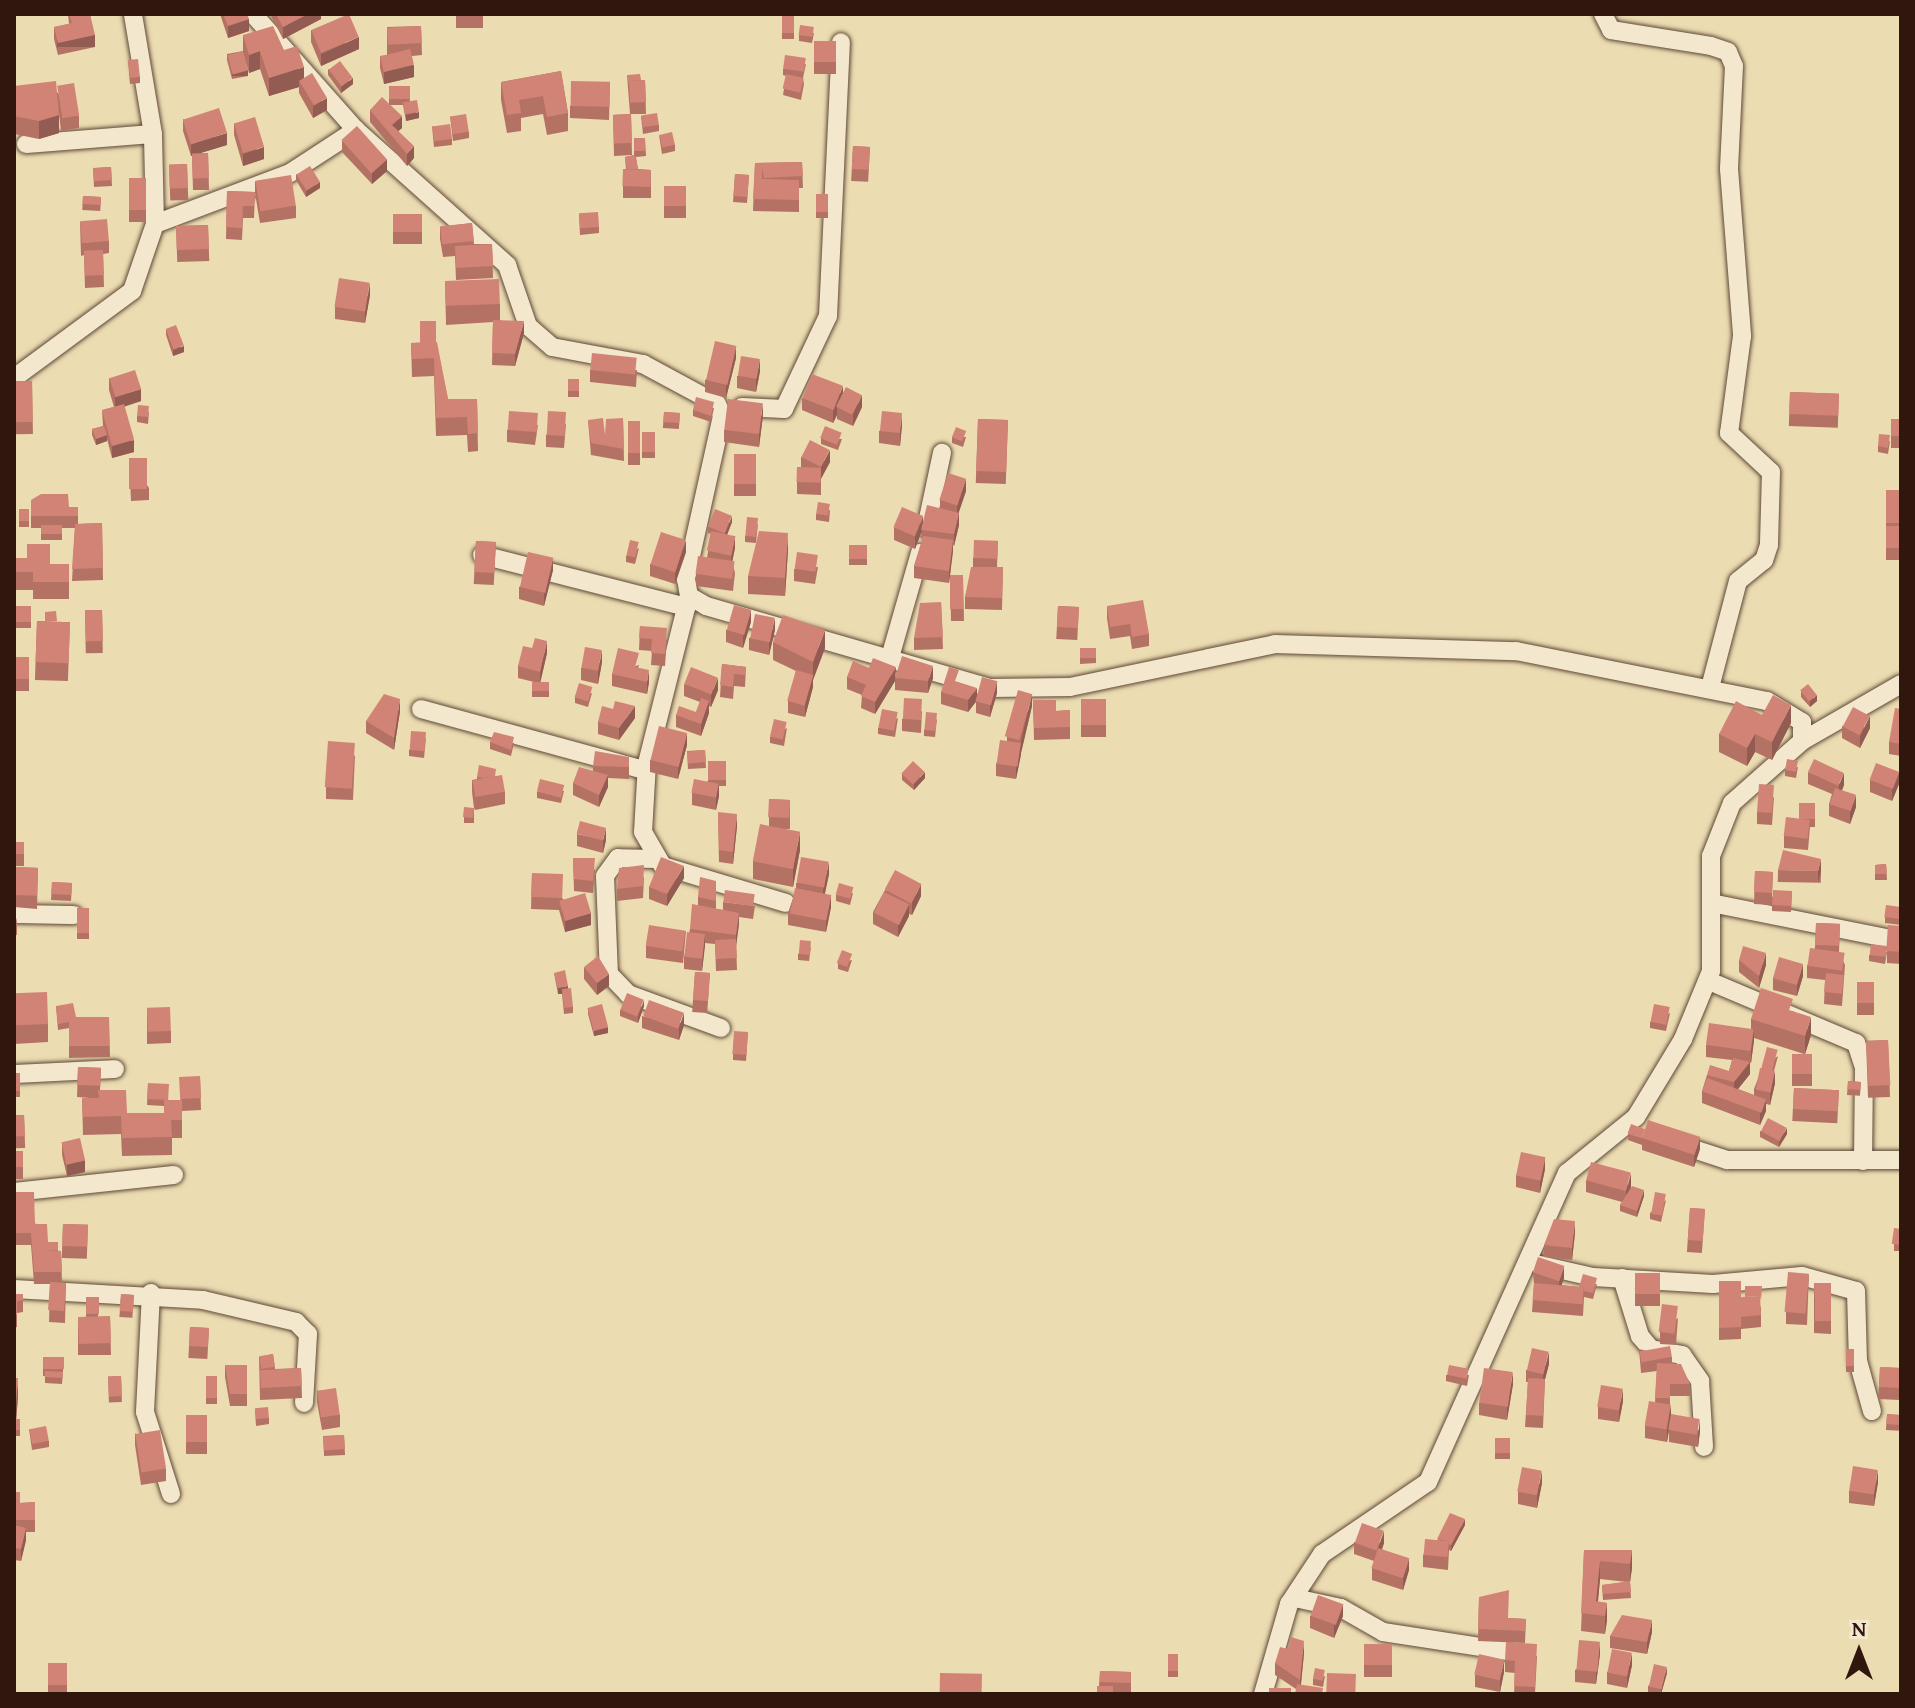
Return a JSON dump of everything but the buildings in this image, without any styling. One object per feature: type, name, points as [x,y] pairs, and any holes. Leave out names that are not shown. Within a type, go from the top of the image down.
[{"type":"street","points":[[14,378],[132,291],[155,224],[153,134],[133,14]]},
{"type":"street","points":[[253,14],[356,130],[507,265],[528,326],[552,347],[643,364],[717,404],[722,416]]},
{"type":"street","points":[[1603,14],[1611,30],[1711,46],[1728,52],[1734,66],[1729,169],[1742,336],[1729,433],[1771,472],[1769,545],[1764,560],[1738,581],[1711,684]]},
{"type":"street","points":[[657,859],[643,832],[647,771],[687,602],[722,416],[727,405],[784,409],[822,338],[835,253],[831,153],[842,103],[841,42]]},
{"type":"street","points":[[155,224],[290,173],[356,130]]},
{"type":"street","points":[[26,144],[153,134]]},
{"type":"street","points":[[891,654],[942,453]]},
{"type":"street","points":[[482,555],[687,602],[891,654],[990,688],[1070,687],[1275,644],[1516,651],[1711,684],[1767,701],[1802,722],[1802,741]]},
{"type":"street","points":[[1292,1694],[1263,1692],[1295,1598],[1322,1554],[1428,1482],[1567,1173],[1636,1117],[1709,981],[1711,856],[1732,803],[1802,741],[1901,684]]},
{"type":"street","points":[[421,709],[647,771]]},
{"type":"street","points":[[721,1028],[628,994],[609,974],[605,876],[618,858],[657,859],[786,903]]},
{"type":"street","points":[[1711,903],[1901,941]]},
{"type":"street","points":[[14,914],[74,915]]},
{"type":"street","points":[[1709,981],[1856,1043],[1864,1067],[1863,1161]]},
{"type":"street","points":[[14,1074],[115,1069]]},
{"type":"street","points":[[1636,1117],[1670,1141],[1727,1160],[1901,1160]]},
{"type":"street","points":[[14,1192],[174,1175]]},
{"type":"street","points":[[1529,1263],[1622,1278],[1713,1284],[1802,1276],[1856,1291],[1858,1361],[1872,1411]]},
{"type":"street","points":[[1622,1278],[1640,1336],[1651,1349],[1682,1355],[1700,1381],[1704,1447]]},
{"type":"street","points":[[14,1289],[151,1293],[252,1309],[304,1326],[304,1403]]},
{"type":"street","points":[[151,1293],[145,1412],[171,1494]]},
{"type":"street","points":[[1295,1598],[1341,1608],[1383,1632],[1506,1651]]}]
